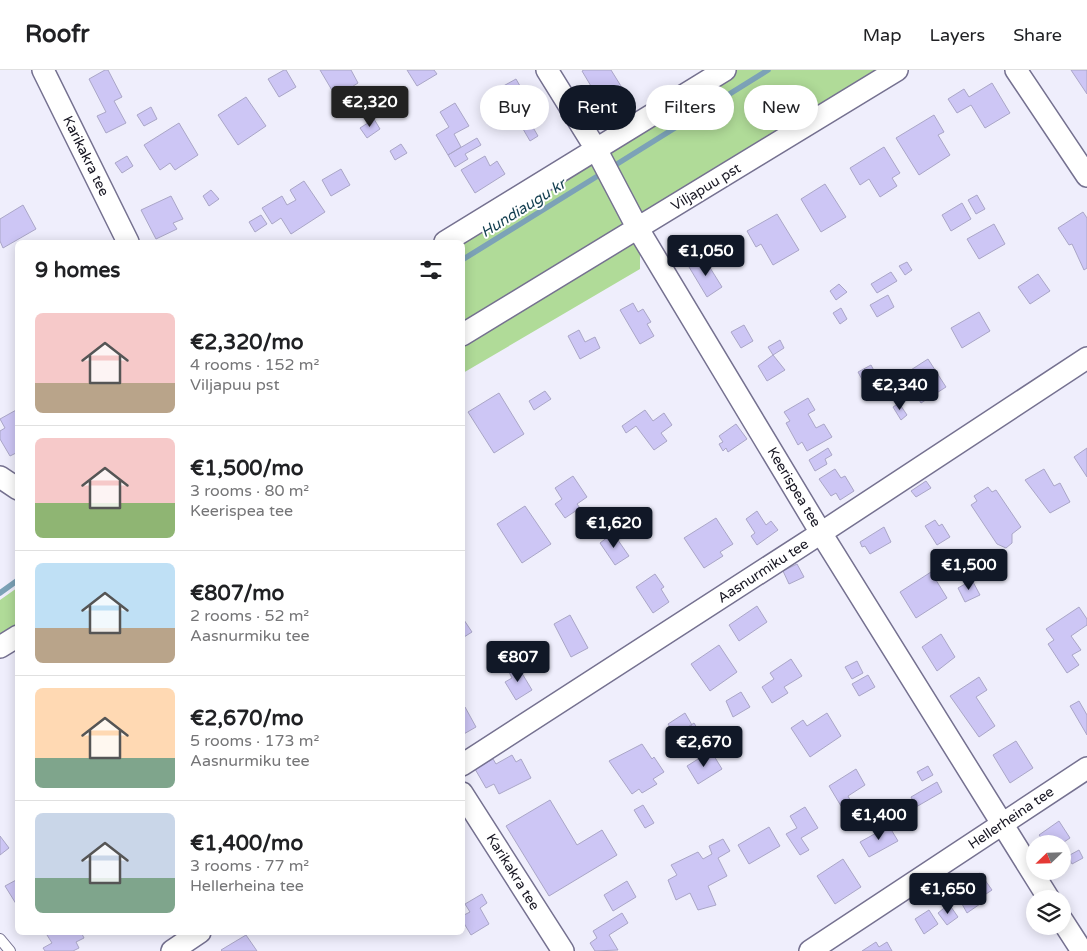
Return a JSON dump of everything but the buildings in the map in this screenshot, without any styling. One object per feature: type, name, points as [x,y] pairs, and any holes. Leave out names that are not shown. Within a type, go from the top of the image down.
[{"type":"street","name":"Karikakra tee","points":[[43,70],[127,240]]},
{"type":"street","name":"Keerispea tee","points":[[547,70],[596,149],[638,229],[822,534],[1043,890]]},
{"type":"street","points":[[448,240],[725,70]]},
{"type":"street","name":"Viljapuu pst","points":[[465,333],[897,70]]},
{"type":"street","points":[[1016,70],[1087,176]]},
{"type":"street","name":"Aasnurmiku tee","points":[[465,762],[822,534],[1087,358]]},
{"type":"street","points":[[0,477],[15,487]]},
{"type":"street","points":[[0,646],[15,638]]},
{"type":"street","name":"Hellerheina tee","points":[[810,951],[1087,768]]},
{"type":"street","name":"Karikakra tee","points":[[465,798],[563,951]]},
{"type":"street","points":[[1071,934],[1082,951]]},
{"type":"lane","points":[[0,939],[10,951]]},
{"type":"green space","points":[[737,70],[894,70],[818,115],[818,85],[744,85],[744,130],[793,130],[640,221],[640,269],[465,372],[465,240],[456,240],[646,125],[646,130],[734,130],[734,85],[712,85]]},
{"type":"green space","points":[[15,589],[15,636],[0,645],[0,600]]},
{"type":"waterway","name":"Hundiaugu kr","points":[[617,164],[768,70]]},
{"type":"waterway","name":"Hundiaugu kr","points":[[465,258],[596,177]]},
{"type":"waterway","name":"Hundiaugu kr","points":[[0,593],[15,582]]}]
